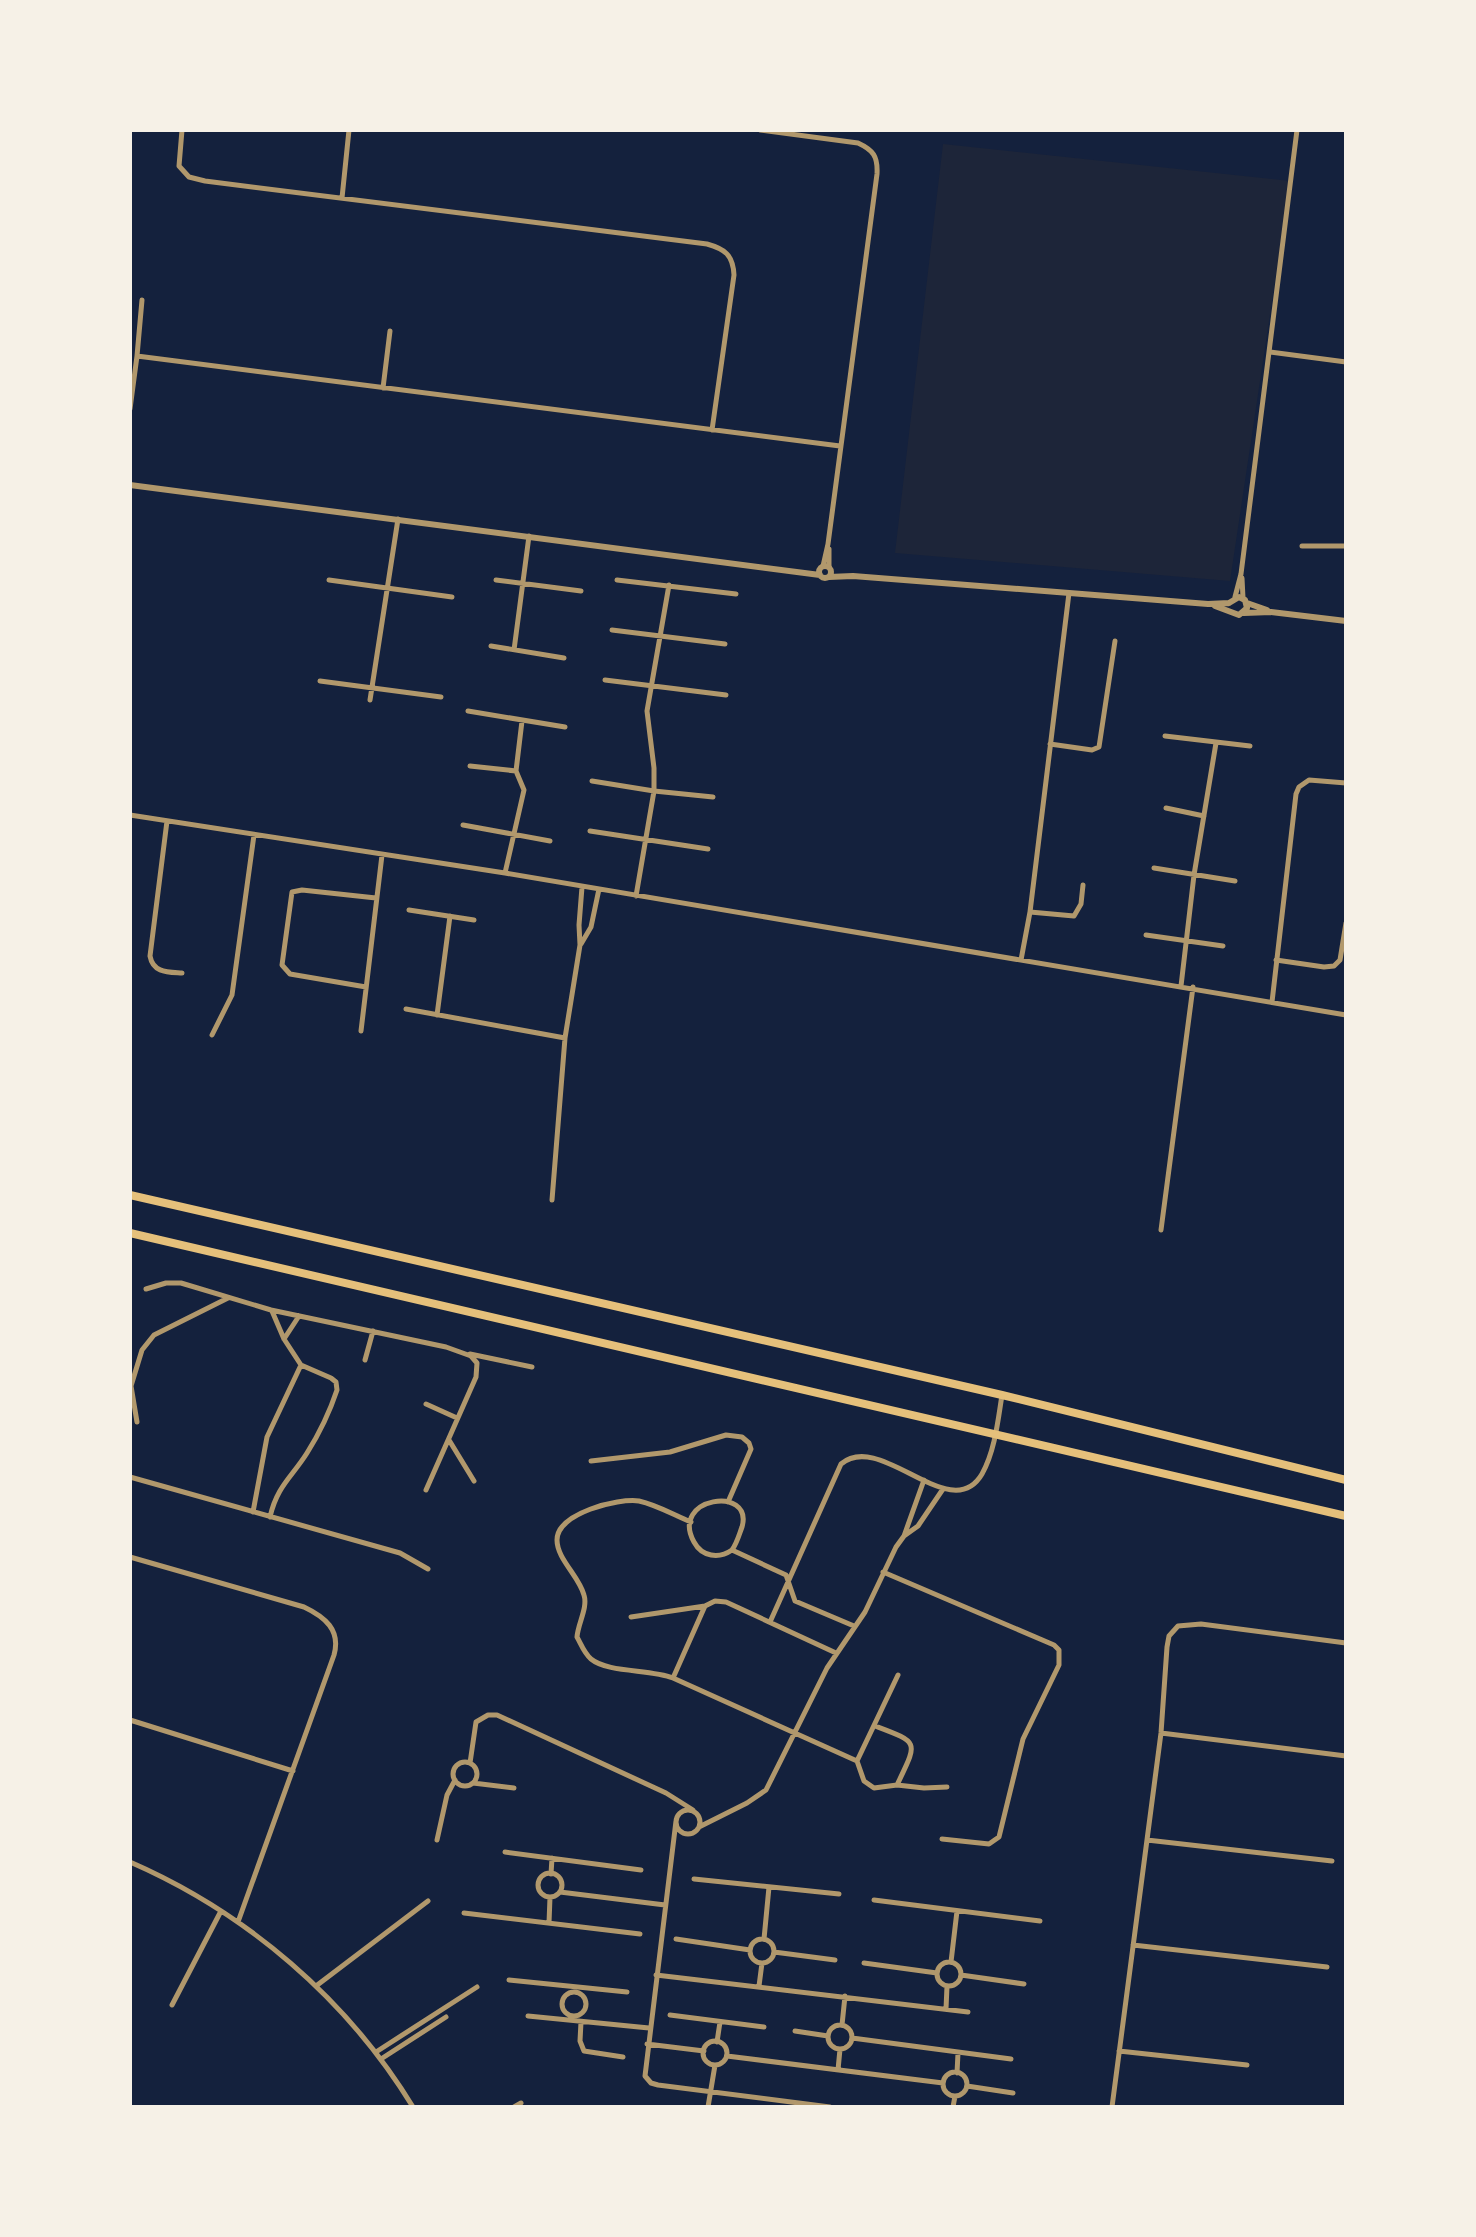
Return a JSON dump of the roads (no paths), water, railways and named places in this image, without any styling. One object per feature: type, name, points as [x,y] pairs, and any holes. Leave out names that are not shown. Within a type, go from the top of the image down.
[{"type":"main road","points":[[130,1195],[1002,1395],[1346,1480]]},
{"type":"main road","points":[[130,1233],[1346,1516]]},
{"type":"main road","points":[[130,1240],[161,1239]]},
{"type":"street","points":[[182,130],[179,166],[189,177],[722,248],[732,259],[734,275],[712,430]]},
{"type":"street","points":[[342,198],[349,130]]},
{"type":"street","points":[[760,130],[858,143],[869,148],[877,158],[825,571]]},
{"type":"street","points":[[1231,611],[1238,600],[1297,130]]},
{"type":"street","points":[[130,409],[142,300]]},
{"type":"street","points":[[383,388],[390,331]]},
{"type":"street","points":[[1270,352],[1346,362]]},
{"type":"street","points":[[137,356],[840,446]]},
{"type":"street","points":[[130,485],[798,571],[1208,604],[1238,600],[1271,612]]},
{"type":"street","points":[[370,700],[398,519]]},
{"type":"street","points":[[514,650],[529,536]]},
{"type":"street","points":[[1302,546],[1346,546]]},
{"type":"street","points":[[329,580],[452,597]]},
{"type":"street","points":[[496,580],[581,591]]},
{"type":"street","points":[[617,580],[736,594]]},
{"type":"street","points":[[636,896],[654,791],[647,720],[669,585]]},
{"type":"street","points":[[1021,960],[1030,912],[1069,593]]},
{"type":"street","points":[[1238,600],[1244,613]]},
{"type":"street","points":[[1208,604],[1239,615],[1271,612],[1346,621]]},
{"type":"street","points":[[612,630],[725,644]]},
{"type":"street","points":[[1050,744],[1092,750],[1099,747],[1115,641]]},
{"type":"street","points":[[491,646],[564,658]]},
{"type":"street","points":[[605,680],[726,695]]},
{"type":"street","points":[[320,681],[441,697]]},
{"type":"street","points":[[468,711],[565,727]]},
{"type":"street","points":[[505,873],[524,790],[516,771],[522,721]]},
{"type":"street","points":[[1165,736],[1250,746]]},
{"type":"street","points":[[1181,986],[1194,875],[1216,743]]},
{"type":"street","points":[[470,766],[516,771]]},
{"type":"street","points":[[1272,1002],[1296,794],[1299,787],[1309,780],[1346,783]]},
{"type":"street","points":[[592,781],[713,797]]},
{"type":"street","points":[[1166,808],[1204,816]]},
{"type":"street","points":[[130,815],[505,873],[1346,1015]]},
{"type":"street","points":[[167,821],[150,956],[151,962],[160,970],[182,973]]},
{"type":"street","points":[[463,825],[550,841]]},
{"type":"street","points":[[590,831],[708,849]]},
{"type":"street","points":[[212,1035],[232,995],[254,835]]},
{"type":"street","points":[[361,1031],[382,855]]},
{"type":"street","points":[[1154,868],[1235,881]]},
{"type":"street","points":[[1030,912],[1074,916],[1081,904],[1083,885]]},
{"type":"street","points":[[552,1200],[565,1038],[580,945],[583,887]]},
{"type":"street","points":[[580,945],[591,927],[599,889]]},
{"type":"street","points":[[366,987],[290,974],[282,965],[292,892],[302,890],[376,898]]},
{"type":"street","points":[[409,910],[474,920]]},
{"type":"street","points":[[437,1015],[450,916]]},
{"type":"street","points":[[1276,960],[1334,966],[1340,960],[1346,923]]},
{"type":"street","points":[[1146,935],[1223,946]]},
{"type":"street","points":[[1161,1230],[1193,987]]},
{"type":"street","points":[[406,1009],[565,1038]]},
{"type":"street","points":[[146,1289],[166,1283],[181,1283],[271,1310],[532,1367]]},
{"type":"street","points":[[137,1422],[131,1382],[142,1350],[151,1337],[229,1297]]},
{"type":"street","points":[[270,1517],[281,1485],[307,1454],[337,1390],[336,1382],[331,1378],[301,1365],[284,1339],[271,1310]]},
{"type":"street","points":[[284,1339],[299,1316]]},
{"type":"street","points":[[365,1360],[373,1331]]},
{"type":"street","points":[[426,1490],[478,1369],[475,1360],[463,1352]]},
{"type":"street","points":[[253,1512],[267,1437],[301,1365]]},
{"type":"street","points":[[770,1622],[835,1474],[847,1458],[868,1455],[943,1489],[959,1490],[979,1478],[996,1433],[1002,1395]]},
{"type":"street","points":[[426,1404],[457,1418]]},
{"type":"street","points":[[591,1461],[670,1452],[726,1435],[742,1437],[751,1449],[728,1502]]},
{"type":"street","points":[[448,1439],[474,1481]]},
{"type":"street","points":[[130,1477],[400,1553],[428,1569]]},
{"type":"street","points":[[674,1798],[678,1829],[693,1833],[766,1790],[836,1653],[865,1612],[904,1536],[924,1480]]},
{"type":"street","points":[[904,1536],[918,1526],[943,1489]]},
{"type":"street","points":[[691,1522],[655,1506],[629,1500],[575,1515],[560,1528],[557,1545],[584,1594],[585,1604],[577,1637],[592,1660],[610,1666],[659,1672],[857,1761]]},
{"type":"street","points":[[715,1500],[734,1504],[743,1516],[736,1545],[732,1550],[717,1555],[702,1552],[692,1539],[691,1522],[694,1514],[715,1500]]},
{"type":"street","points":[[732,1550],[786,1575],[795,1601],[854,1626]]},
{"type":"street","points":[[130,1557],[304,1607],[325,1620],[335,1632],[337,1645],[334,1655],[238,1922]]},
{"type":"street","points":[[883,1572],[1054,1645],[1059,1650],[1059,1665],[1023,1739],[999,1837],[989,1844],[942,1839]]},
{"type":"street","points":[[631,1617],[705,1606],[715,1601],[726,1602],[836,1653]]},
{"type":"street","points":[[673,1678],[705,1606]]},
{"type":"street","points":[[1112,2107],[1161,1733],[1169,1636],[1178,1626],[1201,1624],[1346,1643]]},
{"type":"street","points":[[898,1675],[857,1761],[860,1773],[868,1785],[884,1789],[897,1785],[947,1787]]},
{"type":"street","points":[[470,1763],[476,1722],[488,1715],[497,1715],[674,1798],[698,1815],[717,1818]]},
{"type":"street","points":[[130,1720],[293,1771]]},
{"type":"street","points":[[875,1726],[908,1739],[912,1744],[913,1753],[897,1785]]},
{"type":"street","points":[[1161,1733],[1346,1756]]},
{"type":"street","points":[[472,1783],[477,1772],[470,1763],[463,1762],[456,1766],[453,1773],[461,1785],[472,1783],[514,1788]]},
{"type":"street","points":[[437,1840],[447,1795],[455,1780]]},
{"type":"street","points":[[693,1810],[685,1810],[676,1819],[645,2076],[651,2083],[829,2107]]},
{"type":"street","points":[[698,1815],[699,1827]]},
{"type":"street","points":[[672,1846],[685,1833]]},
{"type":"street","points":[[1147,1840],[1332,1861]]},
{"type":"street","points":[[505,1852],[641,1870]]},
{"type":"street","points":[[551,1874],[552,1858]]},
{"type":"street","points":[[130,1862],[186,1888],[284,1956],[376,2052],[413,2107]]},
{"type":"street","points":[[560,1892],[560,1880],[551,1874],[544,1875],[538,1885],[542,1895],[550,1897],[560,1892],[665,1905]]},
{"type":"street","points":[[694,1879],[839,1894]]},
{"type":"street","points":[[764,1939],[769,1887]]},
{"type":"street","points":[[549,1923],[550,1897]]},
{"type":"street","points":[[874,1900],[1040,1921]]},
{"type":"street","points":[[316,1986],[428,1901]]},
{"type":"street","points":[[172,2005],[221,1911]]},
{"type":"street","points":[[951,1962],[957,1911]]},
{"type":"street","points":[[464,1913],[640,1934]]},
{"type":"street","points":[[676,1939],[750,1950]]},
{"type":"street","points":[[764,1939],[771,1943],[774,1952],[769,1960],[762,1963],[755,1961],[750,1950],[753,1943],[764,1939]]},
{"type":"street","points":[[1133,1945],[1327,1967]]},
{"type":"street","points":[[774,1952],[835,1960]]},
{"type":"street","points":[[947,1986],[939,1981],[937,1973],[943,1964],[951,1962],[961,1975]]},
{"type":"street","points":[[759,1986],[762,1963]]},
{"type":"street","points":[[864,1963],[937,1973]]},
{"type":"street","points":[[656,1975],[968,2012]]},
{"type":"street","points":[[961,1975],[1024,1984]]},
{"type":"street","points":[[947,1986],[956,1983],[961,1975]]},
{"type":"street","points":[[509,1980],[627,1992]]},
{"type":"street","points":[[946,2009],[947,1986]]},
{"type":"street","points":[[376,2052],[477,1987]]},
{"type":"street","points":[[576,1989],[563,1999],[562,2007],[581,2022]]},
{"type":"street","points":[[574,2016],[585,2007],[585,1999],[576,1989]]},
{"type":"street","points":[[842,2025],[845,1996]]},
{"type":"street","points":[[555,2018],[566,2013]]},
{"type":"street","points":[[670,2015],[764,2027]]},
{"type":"street","points":[[528,2016],[649,2028]]},
{"type":"street","points":[[381,2059],[446,2017]]},
{"type":"street","points":[[581,2022],[580,2046],[584,2051],[623,2057]]},
{"type":"street","points":[[717,2042],[720,2022]]},
{"type":"street","points":[[842,2025],[849,2029],[852,2038],[848,2046],[840,2049],[833,2046],[828,2036],[834,2027],[842,2025]]},
{"type":"street","points":[[795,2031],[828,2036]]},
{"type":"street","points":[[852,2038],[1011,2059]]},
{"type":"street","points":[[717,2042],[726,2048],[727,2056],[722,2063],[715,2065],[705,2060],[704,2051],[709,2043],[717,2042]]},
{"type":"street","points":[[647,2044],[704,2051]]},
{"type":"street","points":[[838,2070],[840,2049]]},
{"type":"street","points":[[1119,2051],[1247,2065]]},
{"type":"street","points":[[957,2073],[958,2053]]},
{"type":"street","points":[[727,2056],[943,2083]]},
{"type":"street","points":[[708,2107],[715,2065]]},
{"type":"street","points":[[957,2073],[964,2076],[967,2086],[962,2094],[955,2096],[945,2091],[943,2083],[949,2074],[957,2073]]},
{"type":"street","points":[[967,2086],[1013,2093]]},
{"type":"street","points":[[953,2107],[955,2096]]},
{"type":"street","points":[[514,2107],[521,2103]]}]
